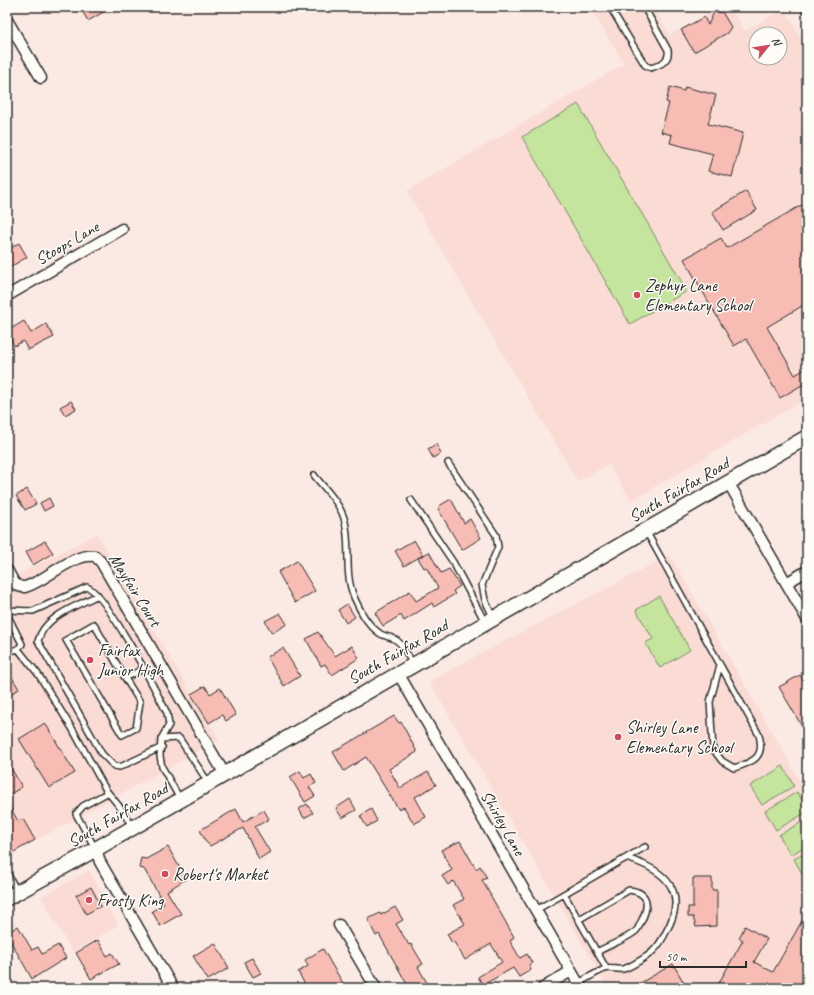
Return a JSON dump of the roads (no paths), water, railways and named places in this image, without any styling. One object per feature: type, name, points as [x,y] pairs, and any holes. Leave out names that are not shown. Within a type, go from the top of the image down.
[{"type":"street","points":[[7,20],[41,78]]},
{"type":"street","name":"Stoops Lane","points":[[7,296],[122,229]]},
{"type":"street","name":"South Fairfax Road","points":[[12,895],[96,849],[224,773],[807,437]]},
{"type":"street","points":[[728,482],[807,619]]},
{"type":"street","name":"Mayfair Court","points":[[7,570],[14,584],[20,588],[74,560],[85,556],[95,556],[101,562],[224,773]]},
{"type":"street","points":[[786,583],[807,571]]},
{"type":"street","name":"Shirley Lane","points":[[398,673],[580,986]]},
{"type":"street","points":[[96,849],[100,862],[173,988]]},
{"type":"street","points":[[339,925],[376,988]]},
{"type":"street","points":[[543,988],[571,972]]},
{"type":"lane","points":[[610,7],[644,66],[651,68],[666,60],[669,54],[644,7]]},
{"type":"lane","points":[[448,464],[496,535],[498,548],[482,585],[490,620]]},
{"type":"lane","points":[[314,475],[344,517],[347,566],[353,594],[364,617],[382,635],[392,638],[398,642],[413,665]]},
{"type":"lane","points":[[411,500],[450,557],[490,620]]},
{"type":"lane","points":[[646,530],[759,735],[762,746],[759,756],[747,764],[734,768],[722,762],[713,749],[710,702],[720,665]]},
{"type":"lane","points":[[7,610],[33,611],[87,587],[91,588],[98,595],[113,616],[167,713],[169,725],[161,739],[162,747],[160,756],[162,767],[180,800]]},
{"type":"lane","points":[[98,595],[55,618],[40,630],[38,641],[102,754],[114,766],[120,767],[162,747]]},
{"type":"lane","points":[[7,614],[22,644],[18,649],[7,652]]},
{"type":"lane","points":[[94,624],[125,678],[140,702],[136,728],[122,736],[66,640],[94,624]]},
{"type":"lane","points":[[18,649],[38,674],[73,730],[106,790],[120,806],[133,827]]},
{"type":"lane","points":[[125,678],[143,669]]},
{"type":"lane","points":[[161,739],[179,738],[209,782]]},
{"type":"lane","points":[[96,849],[76,814],[83,806],[105,794],[106,790]]},
{"type":"lane","points":[[536,910],[646,847]]},
{"type":"lane","points":[[580,986],[606,968],[625,969],[654,951],[667,930],[674,914],[675,900],[673,890],[667,880],[657,871],[643,863],[626,858]]},
{"type":"lane","points":[[7,873],[12,895]]},
{"type":"lane","points":[[578,920],[629,890],[638,891],[643,896],[646,902],[646,911],[637,930],[597,952]]},
{"type":"lane","points":[[564,894],[606,968]]},
{"type":"place","name":"Zephyr Lane Elementary School","points":[[637,295]]},
{"type":"place","name":"Fairfax Junior High","points":[[90,660]]},
{"type":"place","name":"Shirley Lane Elementary School","points":[[618,737]]},
{"type":"place","name":"Robert's Market","points":[[165,874]]},
{"type":"place","name":"Frosty King","points":[[89,900]]}]
